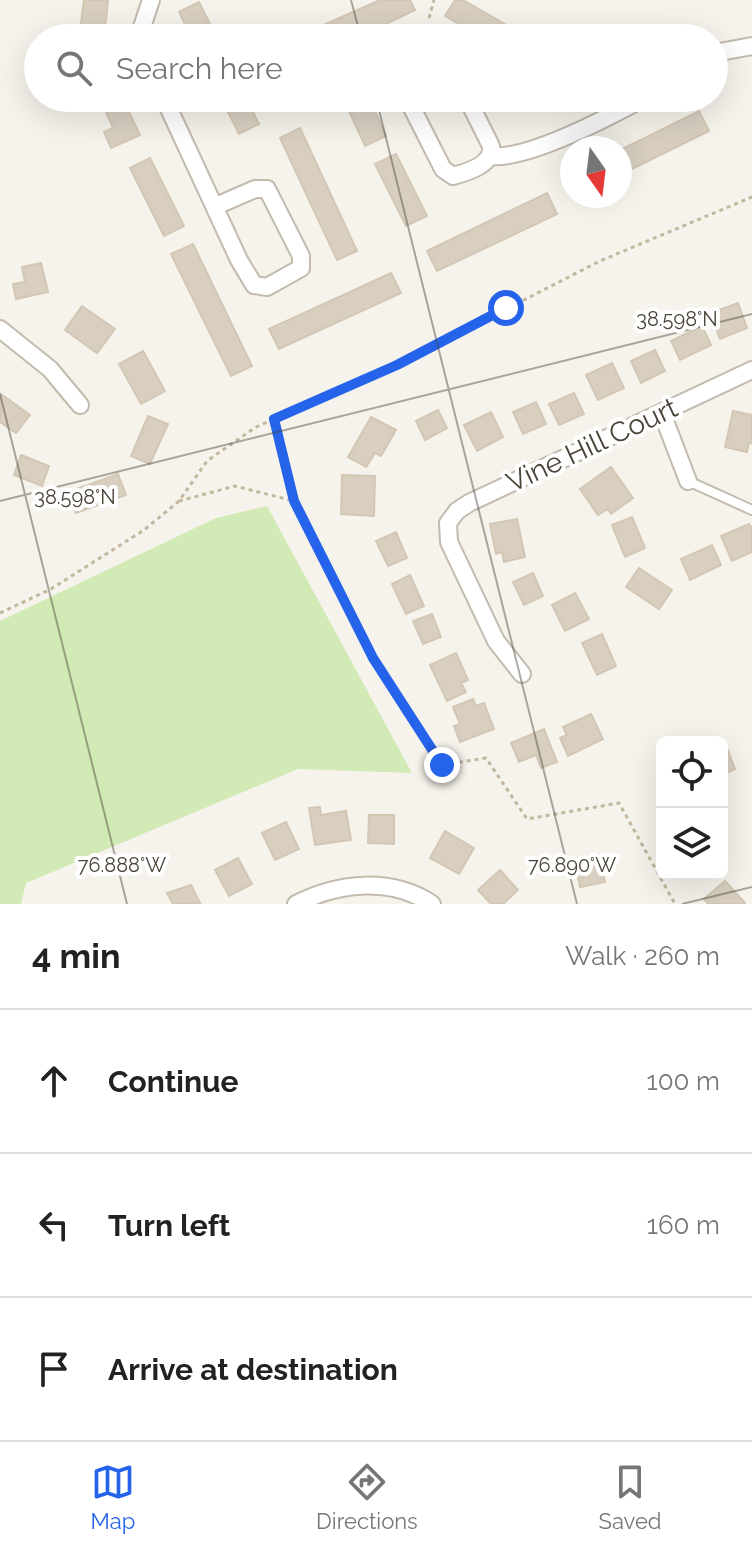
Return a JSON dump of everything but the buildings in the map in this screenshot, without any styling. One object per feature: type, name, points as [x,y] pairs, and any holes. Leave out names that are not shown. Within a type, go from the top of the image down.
[{"type":"street","points":[[143,24],[151,0]]},
{"type":"street","points":[[728,50],[752,46]]},
{"type":"street","points":[[171,112],[239,260],[254,285],[267,287],[301,268],[301,256],[267,189],[255,189],[216,206]]},
{"type":"street","points":[[414,112],[446,174],[457,176],[491,156],[513,156],[541,147],[615,112]]},
{"type":"street","points":[[474,112],[491,146],[491,156]]},
{"type":"street","points":[[0,329],[50,369],[80,405]]},
{"type":"street","name":"Vine Hill Court","points":[[522,674],[496,641],[453,554],[447,533],[451,517],[469,503],[752,370]]},
{"type":"street","points":[[662,413],[688,481]]},
{"type":"street","points":[[296,904],[330,891],[366,885],[405,890],[432,904]]},
{"type":"lane","points":[[688,481],[752,510]]},
{"type":"path","points":[[429,18],[434,0]]},
{"type":"path","points":[[0,613],[51,589],[144,530],[179,501],[207,461],[256,427],[397,365],[600,261],[752,197]]},
{"type":"path","points":[[274,419],[294,501],[373,658],[442,765],[486,758],[527,819],[619,803],[675,904]]},
{"type":"path","points":[[179,501],[235,486],[294,501]]},
{"type":"green space","points":[[267,506],[412,773],[298,769],[26,883],[21,904],[0,904],[0,621],[216,518]]},
{"type":"route","points":[[442,765],[373,658],[294,501],[274,419],[397,365],[506,308]]}]
